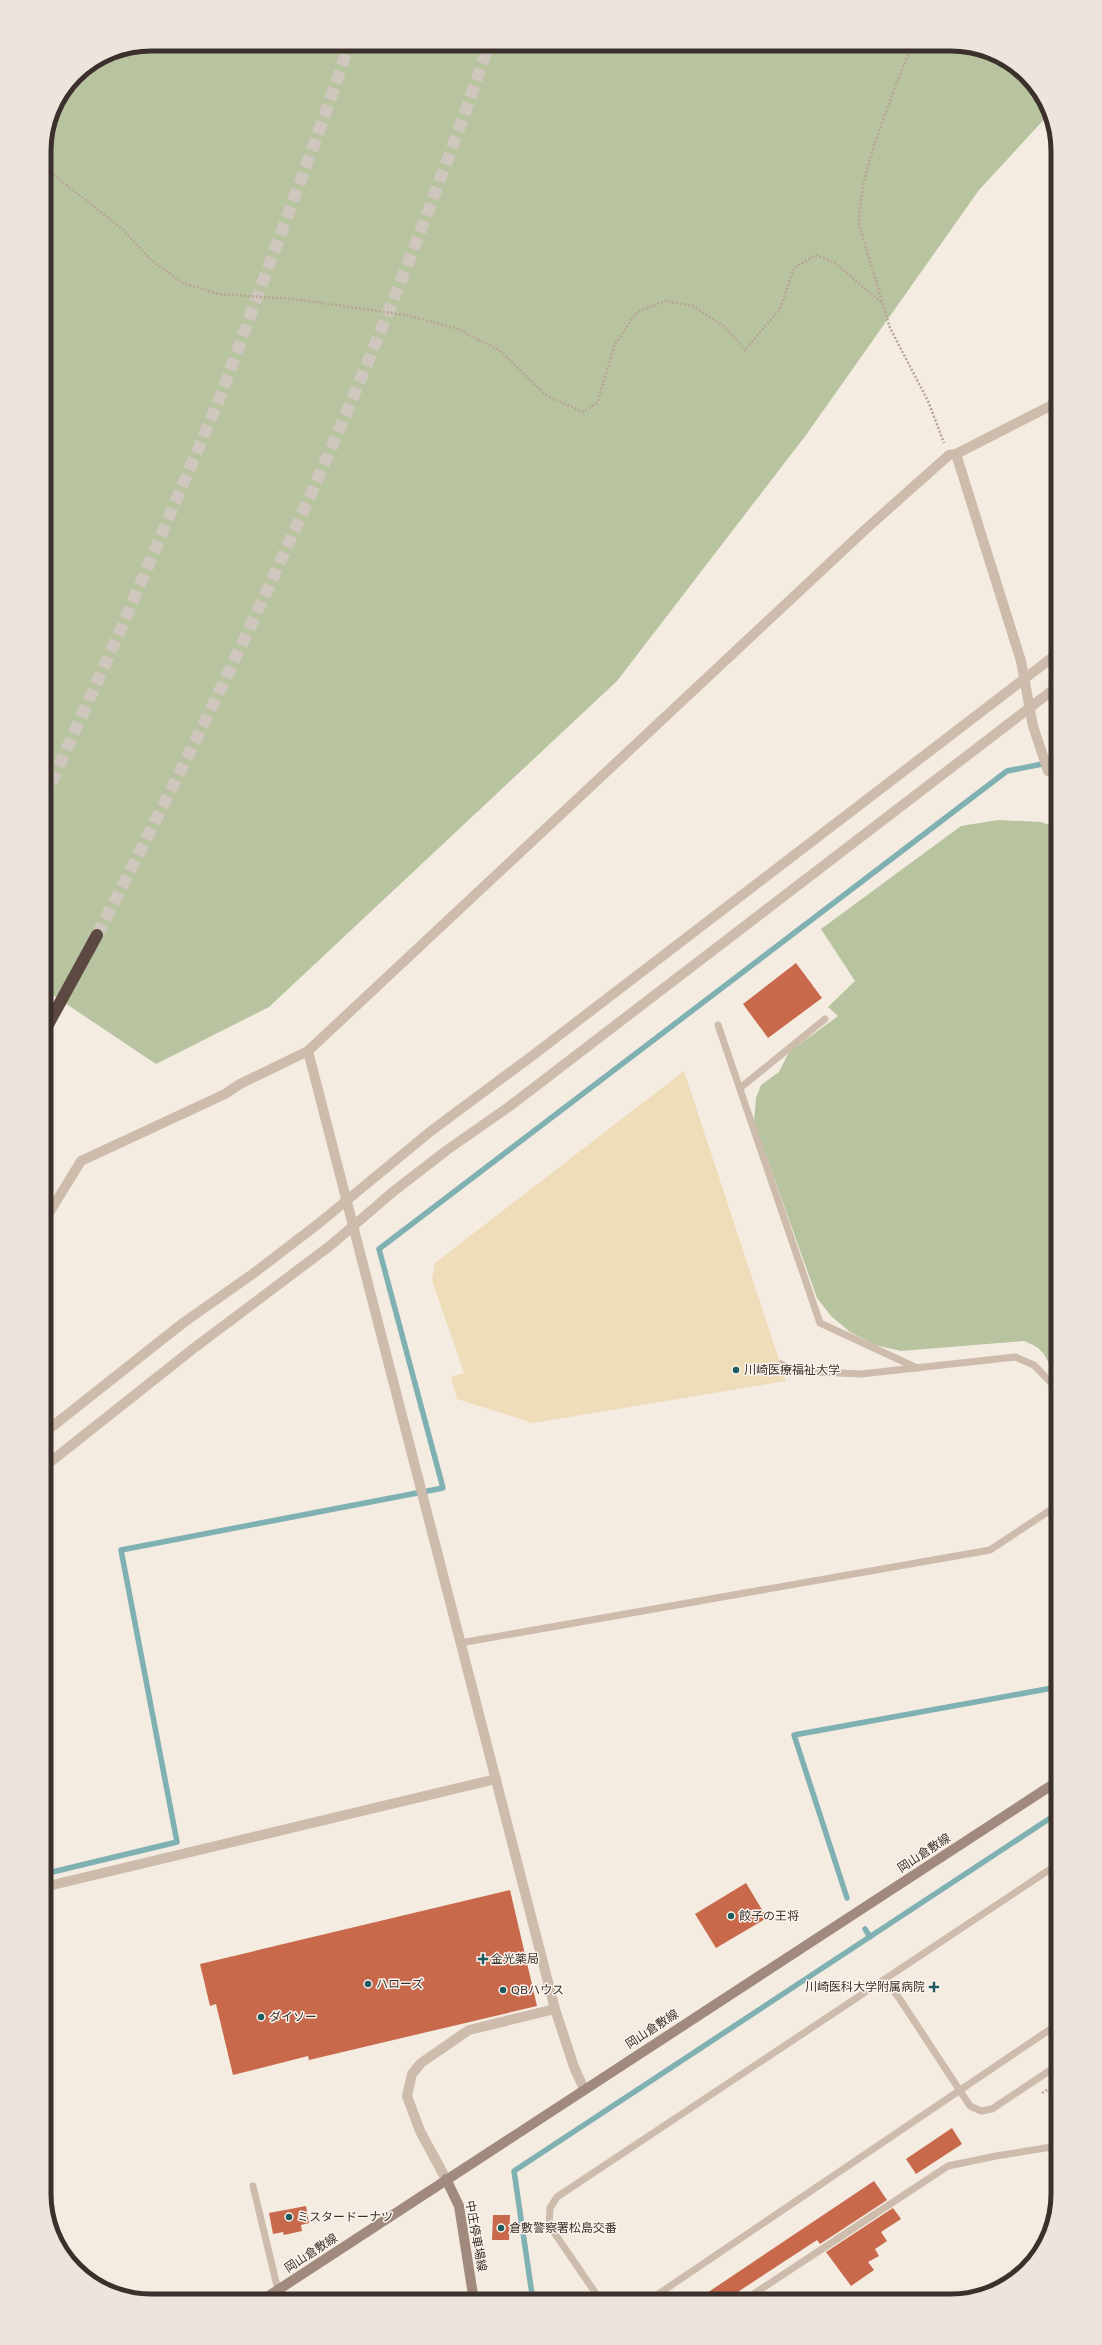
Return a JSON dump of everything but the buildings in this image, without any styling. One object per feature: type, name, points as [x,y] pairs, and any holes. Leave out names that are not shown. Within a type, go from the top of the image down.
[{"type":"highway","points":[[51,1019],[97,935]]},
{"type":"main road","name":"岡山倉敷線","points":[[272,2294],[1051,1786]]},
{"type":"main road","name":"中庄停車場線","points":[[446,2179],[459,2206],[473,2294]]},
{"type":"street","points":[[51,1210],[81,1161],[225,1094],[240,1084],[308,1051],[867,528],[952,455],[1051,406]]},
{"type":"street","points":[[952,455],[1021,661],[1033,726],[1048,772],[1051,771]]},
{"type":"street","points":[[51,1427],[183,1323],[254,1273],[347,1200],[431,1131],[532,1056],[1051,659]]},
{"type":"street","points":[[51,1462],[448,1150],[510,1106],[1051,691]]},
{"type":"street","points":[[308,1051],[555,2009],[574,2067],[584,2089]]},
{"type":"street","points":[[51,1885],[496,1779]]},
{"type":"street","points":[[446,2179],[420,2131],[407,2096],[412,2074],[421,2064],[470,2030],[555,2009]]},
{"type":"lane","points":[[740,1088],[825,1019]]},
{"type":"lane","points":[[718,1025],[820,1323],[917,1368]]},
{"type":"lane","points":[[781,1364],[795,1371],[861,1374],[1015,1357],[1034,1365],[1051,1381]]},
{"type":"lane","points":[[460,1643],[990,1550],[1051,1510]]},
{"type":"lane","points":[[596,2294],[549,2225],[550,2208],[557,2197],[886,1980],[1051,1869]]},
{"type":"lane","points":[[886,1980],[970,2106],[981,2110],[992,2109],[1051,2070]]},
{"type":"lane","points":[[657,2294],[1051,2029]]},
{"type":"lane","points":[[754,2294],[948,2166],[1051,2147]]},
{"type":"lane","points":[[253,2186],[278,2290]]},
{"type":"path","points":[[910,51],[867,164],[859,207],[859,224],[890,328],[928,401],[952,455]]},
{"type":"path","points":[[51,173],[122,229],[151,260],[183,283],[219,294],[293,299],[406,315],[458,329],[499,350],[547,396],[583,412],[597,403],[615,344],[637,312],[665,301],[693,306],[725,328],[745,350],[780,309],[794,268],[816,255],[835,263],[882,303]]},
{"type":"green space","points":[[144,51],[958,51],[983,56],[1001,64],[1022,80],[1038,101],[1046,118],[979,190],[806,435],[617,681],[269,1007],[156,1064],[51,994],[51,144],[54,125],[61,107],[80,80],[107,61],[119,56]]},
{"type":"green space","points":[[998,820],[1041,822],[1051,826],[1051,1366],[1040,1350],[1034,1345],[1024,1341],[901,1351],[875,1345],[850,1332],[831,1316],[817,1298],[754,1122],[756,1098],[761,1085],[779,1072],[789,1052],[838,1016],[828,1007],[855,981],[821,929],[961,826]]},
{"type":"sand","points":[[684,1071],[786,1381],[533,1423],[457,1399],[451,1377],[464,1373],[432,1280],[435,1263]]},
{"type":"waterway","points":[[51,1872],[177,1842],[121,1550],[443,1488],[379,1249],[1007,771],[1051,762]]},
{"type":"waterway","points":[[847,1898],[794,1735],[1051,1688]]},
{"type":"waterway","points":[[532,2294],[514,2171],[1051,1818]]},
{"type":"waterway","points":[[865,1929],[870,1937]]},
{"type":"tunnel","points":[[51,784],[121,629],[219,400],[326,112],[347,51]]},
{"type":"tunnel","points":[[97,935],[207,718],[310,497],[404,273],[448,159],[487,51]]},
{"type":"place","name":"川崎医療福祉大学","points":[[736,1370]]},
{"type":"place","name":"餃子の王将","points":[[731,1916]]},
{"type":"place","name":"金光薬局","points":[[483,1959]]},
{"type":"place","name":"ハローズ","points":[[368,1984]]},
{"type":"place","name":"川崎医科大学附属病院","points":[[934,1987]]},
{"type":"place","name":"QBハウス","points":[[503,1990]]},
{"type":"place","name":"ダイソー","points":[[261,2017]]},
{"type":"place","name":"ミスタードーナツ","points":[[289,2217]]},
{"type":"place","name":"倉敷警察署松島交番","points":[[501,2228]]}]
